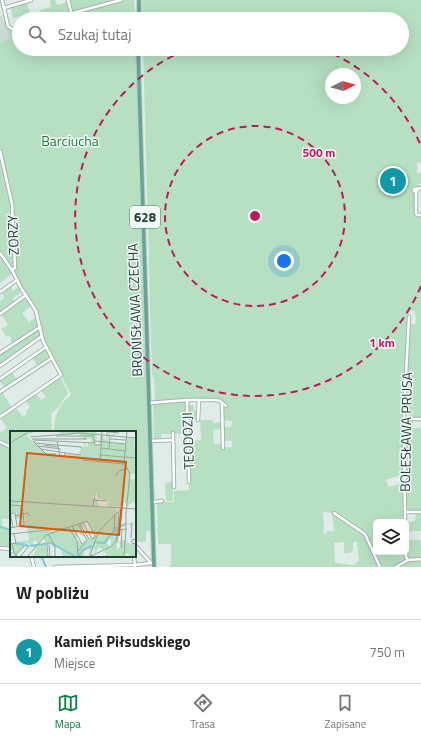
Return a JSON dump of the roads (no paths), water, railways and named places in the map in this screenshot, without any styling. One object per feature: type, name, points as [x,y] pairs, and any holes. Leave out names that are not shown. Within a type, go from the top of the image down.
[{"type":"main road","points":[[138,0],[138,12]]},
{"type":"main road","name":"BRONISŁAWA CZECHA","points":[[139,56],[150,403]]},
{"type":"main road","name":"628","points":[[150,403],[155,567]]},
{"type":"main road","name":"628","points":[[151,441],[155,567]]},
{"type":"street","points":[[2,0],[8,23],[10,28],[12,28]]},
{"type":"street","points":[[4,8],[31,0]]},
{"type":"street","points":[[68,0],[71,12]]},
{"type":"street","points":[[78,12],[118,0]]},
{"type":"street","name":"ZORZY","points":[[0,151],[12,208],[15,268],[12,270]]},
{"type":"street","points":[[419,189],[416,202],[416,214],[421,215]]},
{"type":"street","points":[[416,202],[421,202]]},
{"type":"street","points":[[0,253],[12,270],[36,311],[46,347],[61,374],[0,417]]},
{"type":"street","points":[[0,292],[17,280]]},
{"type":"street","points":[[0,314],[26,295]]},
{"type":"street","name":"BOLESŁAWA PRUSA","points":[[405,519],[404,419],[409,318]]},
{"type":"street","points":[[0,353],[40,327]]},
{"type":"street","points":[[0,366],[42,336]]},
{"type":"street","points":[[0,380],[46,347]]},
{"type":"street","points":[[0,392],[52,358]]},
{"type":"street","points":[[150,403],[187,400],[219,400],[226,406]]},
{"type":"street","name":"TEODOZJI","points":[[187,400],[189,482]]},
{"type":"street","points":[[198,420],[199,400]]},
{"type":"street","points":[[222,402],[223,448]]},
{"type":"street","points":[[404,419],[421,419]]},
{"type":"street","points":[[173,432],[174,487]]},
{"type":"street","points":[[151,441],[173,440]]},
{"type":"street","points":[[0,442],[10,446]]},
{"type":"street","points":[[154,502],[162,501]]},
{"type":"street","points":[[405,512],[421,512]]},
{"type":"street","points":[[334,513],[365,534],[380,567]]},
{"type":"street","points":[[55,567],[135,566],[150,563],[136,546]]},
{"type":"street","points":[[0,548],[10,549]]},
{"type":"street","points":[[406,555],[408,560]]},
{"type":"street","points":[[32,557],[34,567]]},
{"type":"street","points":[[396,567],[408,560],[421,559]]},
{"type":"waterway","points":[[0,527],[10,530]]},
{"type":"waterway","points":[[40,557],[42,558],[46,567]]},
{"type":"place","name":"Kamień Piłsudskiego","points":[[393,181]]},
{"type":"park label","name":"Barciucha","points":[[70,141]]}]
